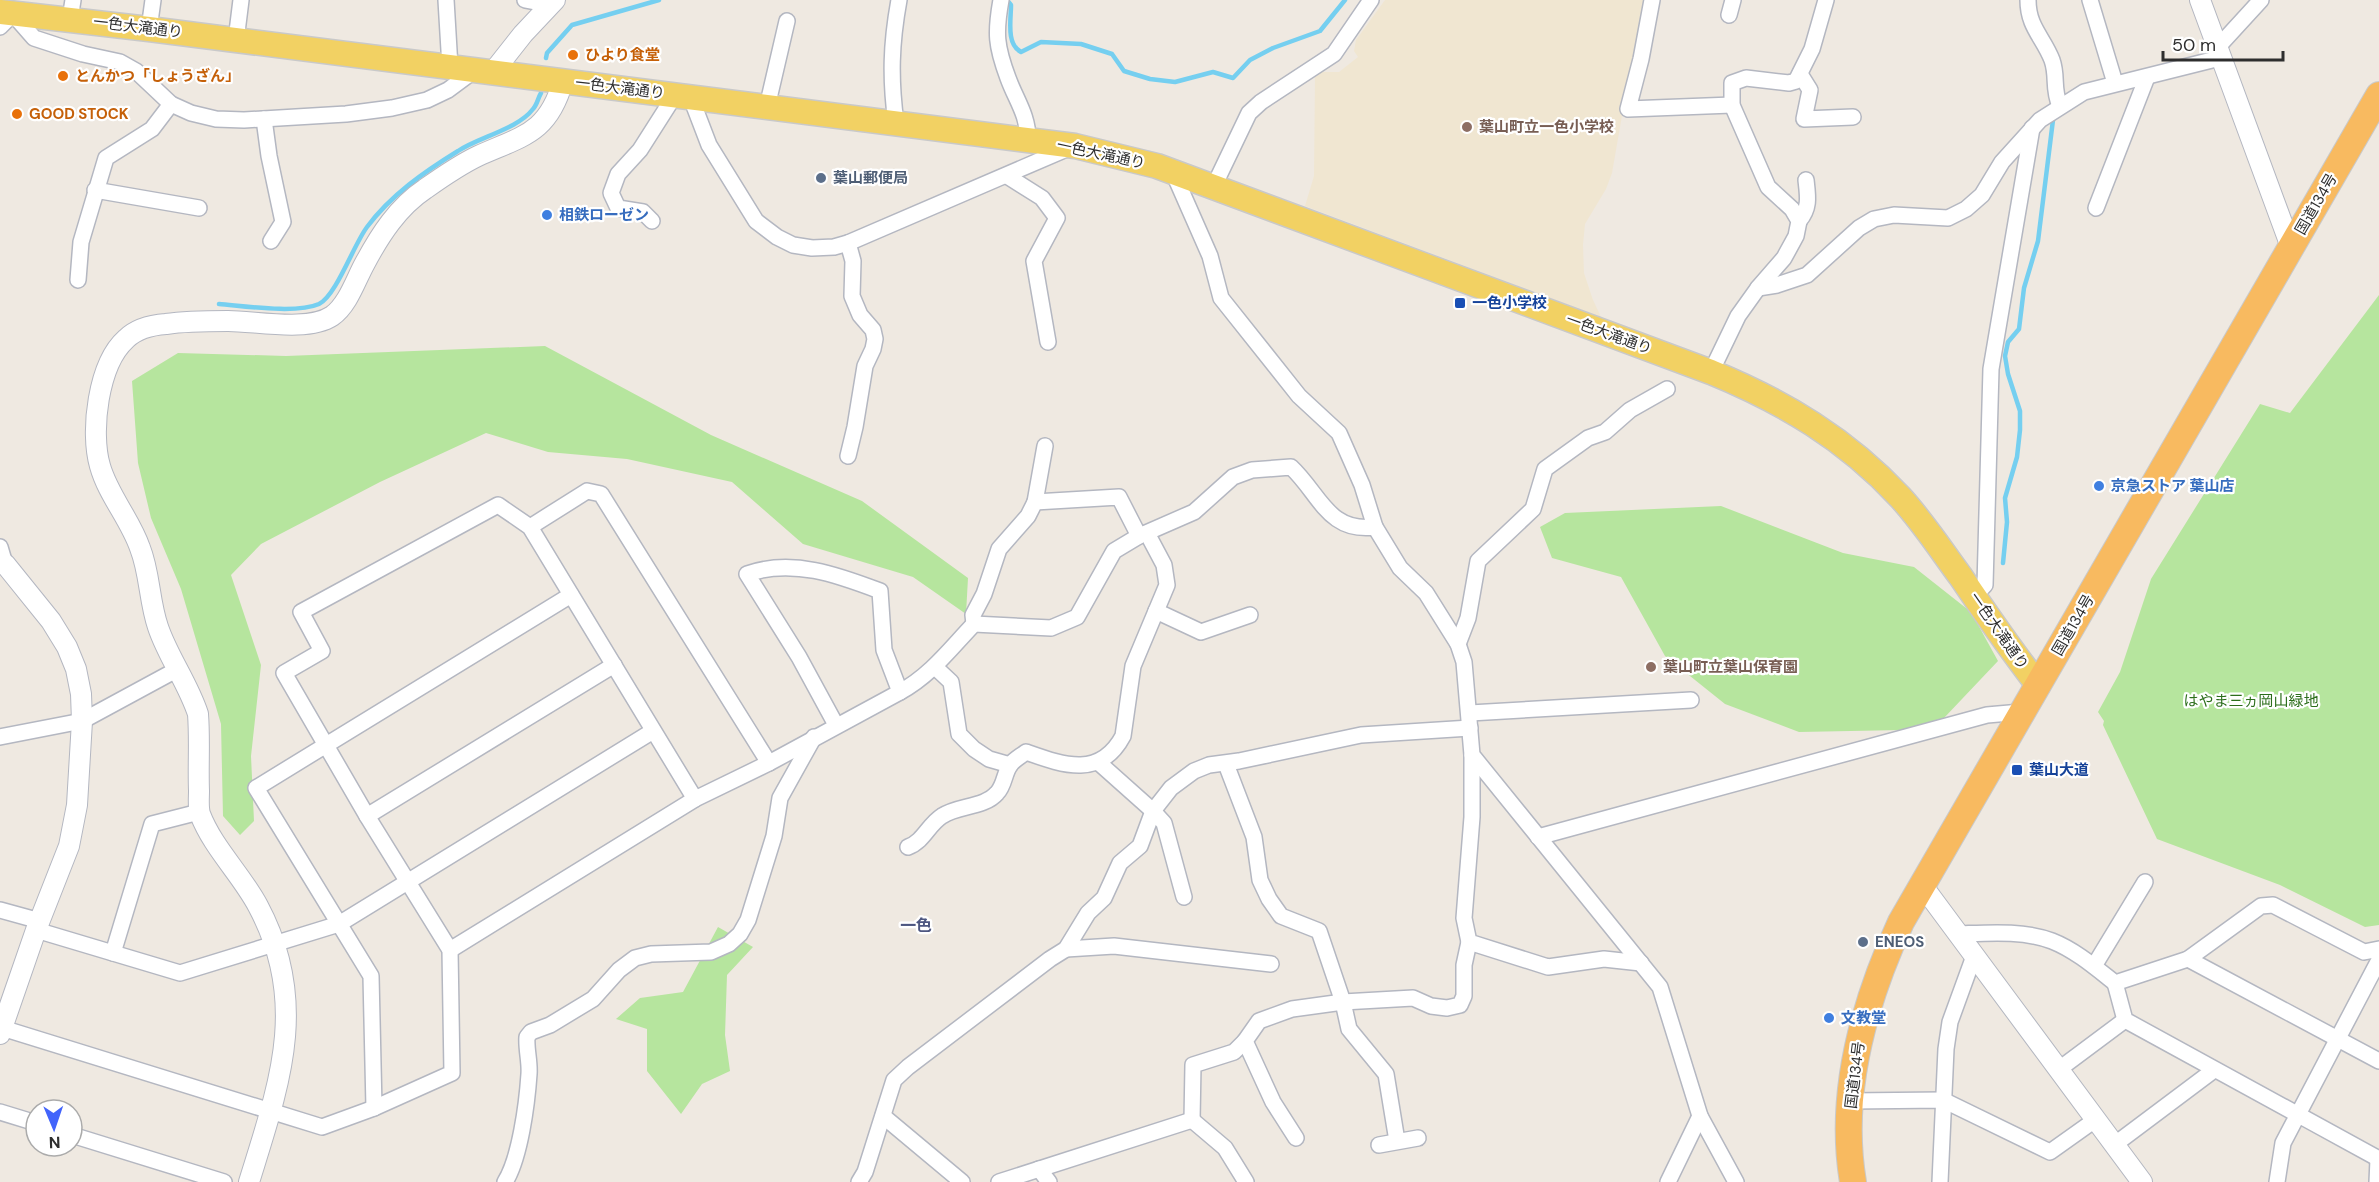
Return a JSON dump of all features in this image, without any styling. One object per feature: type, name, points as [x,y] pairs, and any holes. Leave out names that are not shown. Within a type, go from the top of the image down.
[{"type":"highway","name":"国道134号","points":[[1853,1182],[1849,1133],[1850,1101],[1866,1010],[1881,965],[1901,922],[2379,95]]},
{"type":"main road","name":"一色大滝通り","points":[[4,18],[71,10],[149,28],[236,40],[1075,146],[1119,155],[1173,172],[1712,372],[1758,391],[1790,409],[1838,441],[1900,497],[1926,528],[2038,685]]},
{"type":"street","points":[[149,28],[153,0]]},
{"type":"street","points":[[236,40],[241,0]]},
{"type":"street","points":[[446,0],[450,67]]},
{"type":"street","points":[[525,0],[553,2]]},
{"type":"street","points":[[896,123],[891,82],[893,33],[899,0]]},
{"type":"street","points":[[1214,186],[1249,113],[1261,102],[1334,54],[1371,0]]},
{"type":"street","points":[[1652,0],[1629,110],[1732,105]]},
{"type":"street","points":[[1729,15],[1733,0]]},
{"type":"street","points":[[1799,221],[1792,209],[1768,187],[1732,105],[1732,84],[1746,78],[1789,83],[1796,81],[1812,49],[1826,0]]},
{"type":"street","points":[[2028,0],[2028,16],[2052,59],[2055,93],[2060,106]]},
{"type":"street","points":[[2090,0],[2115,83]]},
{"type":"street","points":[[2200,0],[2291,247]]},
{"type":"street","points":[[1758,288],[1777,285],[1807,275],[1859,228],[1874,219],[1894,215],[1948,218],[1966,209],[1982,195],[2002,162],[2032,128],[2060,106],[2084,92],[2147,77],[2218,53],[2261,0]]},
{"type":"street","points":[[4,18],[34,38],[84,54],[120,62],[136,70],[171,104],[190,113],[216,119],[264,119],[346,114],[392,108],[437,95],[484,71],[553,2]]},
{"type":"street","points":[[1000,4],[996,30],[999,52],[1028,123],[1028,140]]},
{"type":"street","points":[[767,107],[787,21]]},
{"type":"street","points":[[1800,74],[1810,90],[1804,119],[1853,117]]},
{"type":"street","points":[[2096,208],[2147,77]]},
{"type":"street","points":[[249,1182],[271,1113],[284,1056],[287,1018],[283,978],[275,944],[254,898],[212,837],[199,812],[198,714],[159,631],[153,611],[146,562],[138,540],[100,467],[96,442],[103,378],[116,351],[126,339],[143,328],[166,323],[227,321],[291,324],[312,322],[332,316],[345,301],[384,230],[403,207],[420,192],[455,168],[476,156],[530,134],[543,121],[563,81]]},
{"type":"street","points":[[652,221],[643,212],[618,208],[612,193],[618,174],[683,97],[709,145],[756,221],[777,237],[793,245],[812,248],[834,247],[848,243],[1075,146]]},
{"type":"street","points":[[78,280],[81,242],[106,158],[152,129],[171,104]]},
{"type":"street","points":[[264,119],[283,222],[271,241]]},
{"type":"street","points":[[1974,597],[1986,585],[1991,369],[2032,128]]},
{"type":"street","points":[[1173,172],[1210,256],[1221,298],[1299,396],[1339,433],[1362,485],[1375,527],[1400,568],[1426,592],[1458,644],[1464,662],[1472,755],[1472,817],[1464,918],[1469,942],[1464,965],[1464,996],[1460,1005],[1447,1008],[1431,1006],[1413,998],[1343,1002],[1292,1009],[1259,1022],[1234,1052],[1193,1065],[1192,1120]]},
{"type":"street","points":[[1007,176],[1042,198],[1057,218],[1034,261],[1047,342]]},
{"type":"street","points":[[1712,372],[1738,316],[1784,258],[1796,236],[1799,221],[1807,212],[1806,180]]},
{"type":"street","points":[[95,190],[199,208]]},
{"type":"street","points":[[848,243],[853,261],[852,296],[860,315],[873,330],[875,339],[865,366],[848,456]]},
{"type":"street","points":[[1458,644],[1468,618],[1478,561],[1533,509],[1545,469],[1588,438],[1605,432],[1630,410],[1667,389]]},
{"type":"street","points":[[450,950],[695,799],[769,763],[919,682],[974,624],[973,615],[984,594],[999,549],[1028,516],[1035,502],[1045,446]]},
{"type":"street","points":[[974,624],[1051,628],[1077,617],[1114,551],[1143,534],[1194,512],[1233,477],[1252,470],[1291,467],[1304,479],[1332,516],[1349,527],[1360,529],[1375,527]]},
{"type":"street","points":[[530,527],[587,491],[601,494],[769,763]]},
{"type":"street","points":[[908,847],[917,844],[941,816],[987,801],[997,794],[1010,765],[1026,752],[1059,764],[1082,766],[1098,762],[1118,747],[1124,736],[1133,666],[1167,585],[1164,566],[1119,497],[1035,502]]},
{"type":"street","points":[[3,556],[51,621],[67,647],[76,669],[82,721],[77,805],[69,846],[38,925],[1,1031],[322,1127],[374,1108],[452,1073],[450,950],[367,816],[284,674],[322,651],[301,612],[498,505],[530,527],[695,799]]},
{"type":"street","points":[[836,725],[799,657],[747,574],[762,569],[808,568],[847,578],[880,591],[884,650],[900,692]]},
{"type":"street","points":[[374,1108],[371,976],[256,788],[571,595]]},
{"type":"street","points":[[1156,611],[1201,632],[1250,615]]},
{"type":"street","points":[[367,816],[614,665]]},
{"type":"street","points":[[935,667],[951,682],[959,734],[982,754],[1010,765]]},
{"type":"street","points":[[0,737],[82,721],[178,669]]},
{"type":"street","points":[[1470,713],[1691,700]]},
{"type":"street","points":[[1538,837],[1987,715],[2021,712]]},
{"type":"street","points":[[859,1182],[865,1172],[894,1080],[908,1067],[1066,949],[1088,913],[1104,898],[1120,863],[1140,846],[1153,811],[1171,788],[1194,771],[1209,765],[1226,764],[1361,735],[1470,728]]},
{"type":"street","points":[[0,910],[113,953],[180,973],[339,924],[653,730]]},
{"type":"street","points":[[505,1182],[513,1169],[526,1101],[529,1072],[527,1037],[531,1032],[550,1025],[593,999],[619,969],[635,958],[651,954],[711,952],[729,944],[740,934],[748,920],[774,836],[780,798],[814,737]]},
{"type":"street","points":[[1472,755],[1660,987],[1667,1003],[1700,1116],[1736,1182]]},
{"type":"street","points":[[1098,762],[1153,811],[1164,824],[1184,897]]},
{"type":"street","points":[[1226,764],[1254,837],[1260,880],[1269,899],[1281,916],[1319,931],[1343,1002],[1349,1029],[1386,1074],[1397,1142]]},
{"type":"street","points":[[113,953],[153,824],[199,812]]},
{"type":"street","points":[[2094,966],[2145,882]]},
{"type":"street","points":[[1922,885],[2142,1182]]},
{"type":"street","points":[[2115,983],[2188,959],[2261,906],[2267,905],[2273,905],[2364,952],[2379,949]]},
{"type":"street","points":[[1958,934],[2026,935],[2049,940],[2094,966],[2115,983],[2125,1020],[2379,1159],[2377,1182]]},
{"type":"street","points":[[1469,942],[1548,968],[1604,959],[1641,963]]},
{"type":"street","points":[[1066,949],[1114,946],[1271,964]]},
{"type":"street","points":[[1940,1182],[1946,1049],[1950,1022],[1974,956]]},
{"type":"street","points":[[2188,959],[2379,1061]]},
{"type":"street","points":[[2277,1182],[2283,1143],[2379,960]]},
{"type":"street","points":[[2058,1070],[2125,1020]]},
{"type":"street","points":[[1245,1041],[1273,1102],[1296,1138]]},
{"type":"street","points":[[2114,1145],[2214,1070]]},
{"type":"street","points":[[1850,1101],[1943,1100],[2050,1152],[2096,1120]]},
{"type":"street","points":[[0,1112],[24,1119]]},
{"type":"street","points":[[883,1116],[962,1182]]},
{"type":"street","points":[[1668,1182],[1700,1116]]},
{"type":"street","points":[[999,1182],[1192,1120]]},
{"type":"street","points":[[1192,1120],[1225,1148],[1246,1182]]},
{"type":"street","points":[[84,1138],[224,1182]]},
{"type":"street","points":[[1379,1145],[1418,1138]]},
{"type":"street","points":[[1040,1169],[1049,1182]]},
{"type":"shaded area","name":"葉山町立一色小学校","points":[[1385,0],[1647,0],[1640,63],[1628,81],[1612,173],[1606,189],[1585,224],[1584,273],[1601,317],[1305,206],[1314,176],[1315,77],[1321,72],[1339,72],[1358,57],[1354,51],[1356,40]]},
{"type":"green space","name":"はやま三ヵ岡山緑地","points":[[2379,295],[2379,925],[2365,927],[2280,885],[2157,839],[2098,712],[2120,672],[2151,579],[2260,404],[2290,413]]},
{"type":"green space","points":[[545,346],[711,435],[862,501],[968,578],[966,614],[913,577],[803,544],[732,482],[627,459],[548,452],[486,433],[380,482],[261,544],[231,575],[261,665],[251,756],[254,821],[240,835],[223,816],[221,724],[181,589],[151,518],[138,463],[132,381],[178,353],[286,356]]},
{"type":"green space","points":[[1721,506],[1843,553],[1914,567],[1971,612],[1998,661],[1944,718],[1902,730],[1799,732],[1725,704],[1665,656],[1621,577],[1552,558],[1540,527],[1565,513]]},
{"type":"green space","points":[[718,927],[753,947],[727,975],[725,1035],[730,1071],[702,1084],[681,1114],[647,1071],[647,1029],[616,1019],[640,998],[683,992]]},
{"type":"waterway","points":[[546,58],[547,53],[572,25],[659,0]]},
{"type":"waterway","points":[[1007,0],[1011,5],[1011,38],[1021,52],[1041,42],[1081,44],[1112,54],[1124,71],[1150,79],[1175,82],[1213,72],[1233,78],[1250,60],[1273,48],[1320,31],[1345,0]]},
{"type":"waterway","points":[[219,304],[284,309],[319,304],[332,291],[362,235],[376,215],[409,185],[445,159],[518,122],[534,107],[541,93]]},
{"type":"waterway","points":[[2003,563],[2007,522],[2005,498],[2017,457],[2020,430],[2020,411],[2008,374],[2005,356],[2008,342],[2019,329],[2024,288],[2038,241],[2053,120]]},
{"type":"place","name":"ひより食堂","points":[[573,55]]},
{"type":"place","name":"とんかつ「しょうざん」","points":[[63,76]]},
{"type":"place","name":"GOOD STOCK","points":[[17,114]]},
{"type":"place","name":"葉山町立一色小学校","points":[[1467,127]]},
{"type":"place","name":"葉山郵便局","points":[[821,178]]},
{"type":"place","name":"相鉄ローゼン","points":[[547,215]]},
{"type":"place","name":"一色小学校","points":[[1460,303]]},
{"type":"place","name":"京急ストア 葉山店","points":[[2099,486]]},
{"type":"place","name":"葉山町立葉山保育園","points":[[1651,667]]},
{"type":"place","name":"葉山大道","points":[[2017,770]]},
{"type":"place","name":"ENEOS","points":[[1863,942]]},
{"type":"place","name":"文教堂","points":[[1829,1018]]},
{"type":"district","name":"一色","points":[[916,925]]}]
